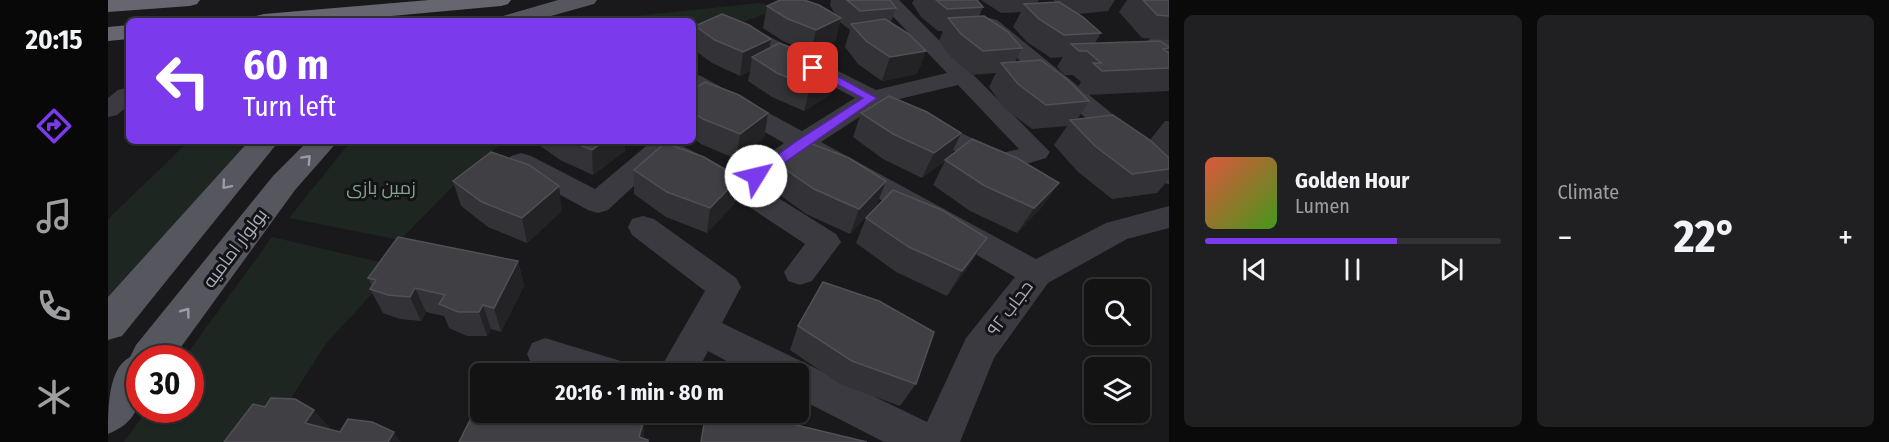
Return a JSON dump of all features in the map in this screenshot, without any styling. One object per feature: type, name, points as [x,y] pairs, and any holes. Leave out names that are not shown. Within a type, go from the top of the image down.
[{"type":"highway","points":[[108,6],[190,0]]},
{"type":"highway","points":[[298,18],[501,0]]},
{"type":"main road","points":[[520,18],[587,0]]},
{"type":"main road","points":[[108,34],[126,33]]},
{"type":"main road","points":[[108,324],[262,144]]},
{"type":"main road","name":"بولوار امامیه","points":[[160,345],[284,183],[321,144]]},
{"type":"main road","points":[[108,413],[126,390]]},
{"type":"street","points":[[755,37],[999,163],[1037,152],[889,1]]},
{"type":"street","points":[[972,9],[1169,175]]},
{"type":"street","points":[[1169,42],[1159,41],[1169,53]]},
{"type":"street","points":[[1145,57],[1169,53]]},
{"type":"street","points":[[1038,65],[1074,63]]},
{"type":"street","points":[[741,188],[802,142],[871,98],[962,77]]},
{"type":"street","points":[[696,83],[1036,274]]},
{"type":"street","points":[[521,162],[598,204],[662,146],[741,188],[825,242],[800,272]]},
{"type":"street","name":"حجاب ۹۲","points":[[939,442],[979,349],[1036,274],[1117,231],[1169,217]]},
{"type":"street","points":[[643,227],[724,287],[682,363]]},
{"type":"street","points":[[701,330],[766,363]]},
{"type":"street","points":[[545,354],[575,363]]},
{"type":"street","points":[[809,384],[926,442]]},
{"type":"green space","points":[[759,3],[772,6],[770,12],[696,39],[696,18],[617,18]]},
{"type":"green space","points":[[186,144],[249,144],[108,302],[108,219]]},
{"type":"green space","name":"زمین بازی","points":[[349,144],[501,144],[474,165],[400,240],[289,218]]},
{"type":"green space","points":[[272,237],[397,266],[325,345],[263,442],[124,442],[138,423],[204,423],[204,345],[193,345]]},
{"type":"building","points":[[780,0],[804,0],[819,5],[841,18],[816,30],[788,19],[767,6]]},
{"type":"building","points":[[847,0],[890,0],[896,8],[860,11]]},
{"type":"building","points":[[936,0],[977,0],[983,7],[947,9]]},
{"type":"building","points":[[1143,0],[1169,0],[1169,16],[1157,15]]},
{"type":"building","points":[[1059,2],[1083,17],[1101,33],[1064,35],[1039,19],[1024,4]]},
{"type":"building","points":[[722,14],[749,25],[771,39],[743,52],[715,40],[696,26]]},
{"type":"building","points":[[984,16],[1007,31],[1022,48],[983,51],[961,34],[948,18]]},
{"type":"building","points":[[885,19],[909,34],[926,51],[890,57],[866,41],[851,24]]},
{"type":"building","points":[[1160,41],[1169,47],[1163,49],[1169,53],[1169,68],[1102,71],[1093,63],[1101,63],[1087,51],[1079,51],[1071,44]]},
{"type":"building","points":[[779,43],[810,55],[837,71],[810,87],[777,73],[752,57]]},
{"type":"building","points":[[1041,60],[1068,80],[1089,101],[1046,105],[1018,84],[1001,63]]},
{"type":"building","points":[[705,82],[739,95],[768,113],[740,134],[696,114],[696,88]]},
{"type":"building","points":[[889,96],[927,112],[961,133],[934,153],[893,134],[861,113]]},
{"type":"building","points":[[1113,115],[1150,140],[1169,158],[1169,169],[1132,174],[1095,146],[1070,120]]},
{"type":"building","points":[[972,139],[1017,158],[1059,183],[1034,208],[985,186],[945,160]]},
{"type":"building","points":[[807,142],[849,158],[886,181],[859,209],[814,189],[779,165]]},
{"type":"building","points":[[577,144],[600,144],[592,150]]},
{"type":"building","points":[[664,144],[668,144],[704,157],[739,178],[710,208],[667,192],[634,170]]},
{"type":"building","points":[[491,152],[529,165],[559,186],[522,218],[482,202],[453,181]]},
{"type":"building","points":[[893,190],[942,210],[987,238],[962,271],[909,247],[866,218]]},
{"type":"building","points":[[398,237],[518,261],[494,308],[483,305],[479,312],[458,312],[439,304],[445,295],[415,288],[410,297],[388,295],[370,289],[376,280],[368,278]]},
{"type":"building","points":[[823,282],[879,301],[934,332],[916,384],[852,361],[798,326]]},
{"type":"building","points":[[271,398],[295,399],[314,410],[305,423],[340,432],[348,419],[372,422],[394,432],[388,442],[224,442],[253,404],[265,407]]},
{"type":"building","points":[[470,420],[470,423],[643,423],[639,437],[648,440],[648,442],[459,442]]},
{"type":"building","points":[[704,423],[788,423],[867,442],[701,442]]},
{"type":"route","points":[[756,176],[802,142],[871,98],[813,68]]}]
